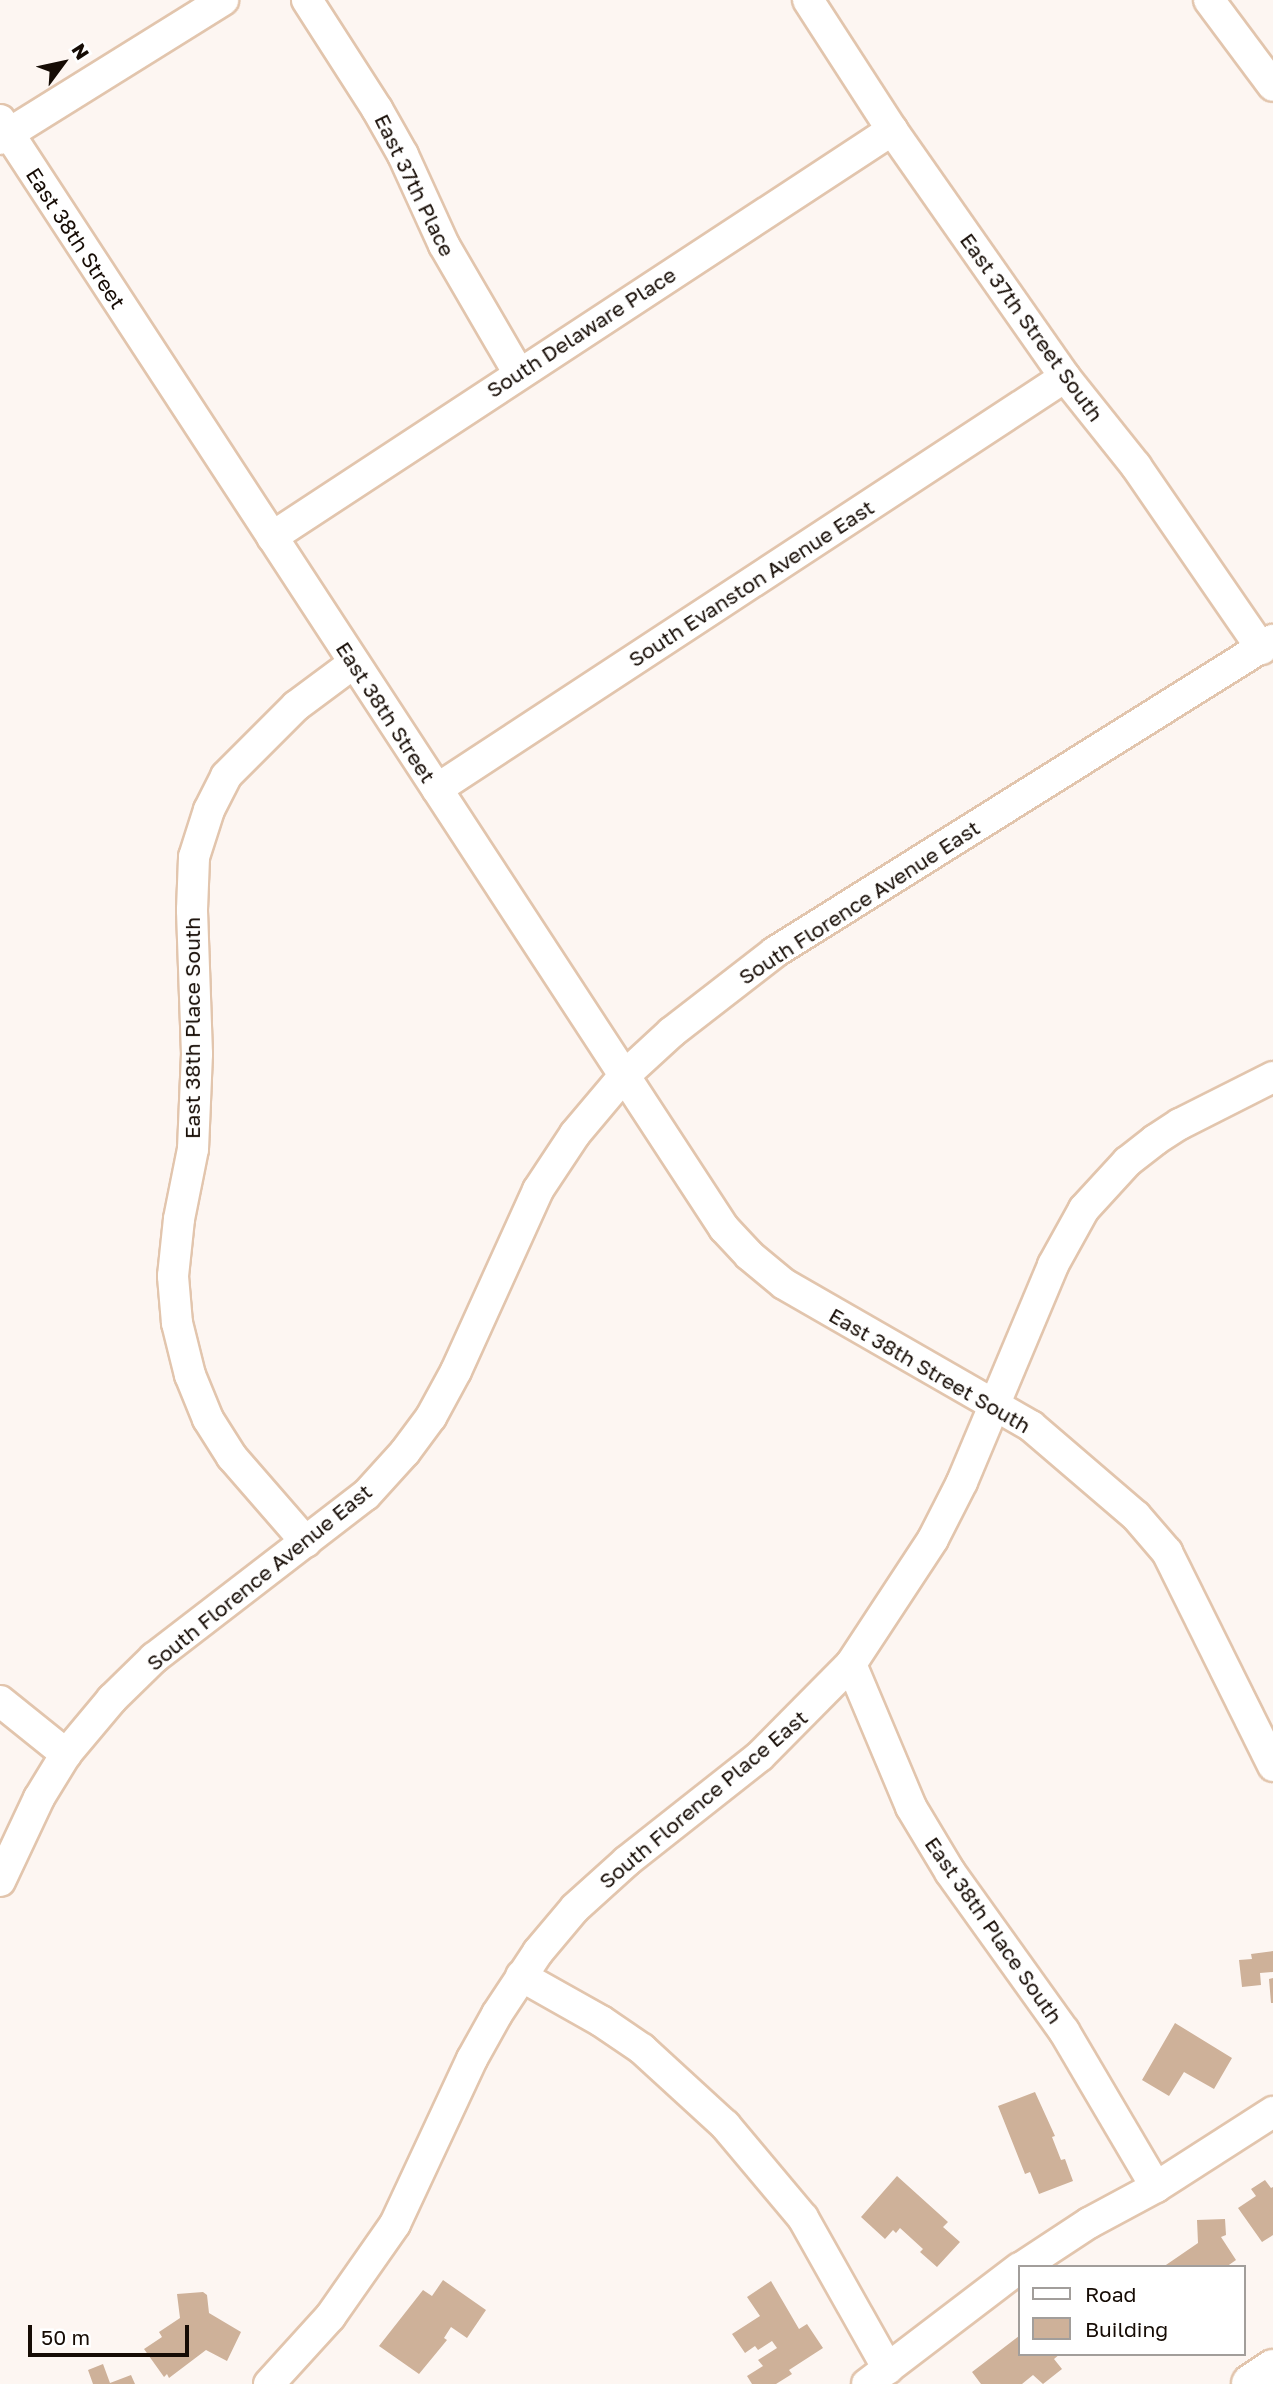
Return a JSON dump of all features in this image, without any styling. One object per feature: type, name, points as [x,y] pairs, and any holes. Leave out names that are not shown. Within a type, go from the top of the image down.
[{"type":"street","points":[[3,131],[223,0]]},
{"type":"street","name":"East 37th Place","points":[[307,0],[377,108],[403,155],[444,245],[518,372]]},
{"type":"street","name":"East 37th Street South","points":[[808,0],[892,130],[1065,377],[1136,466],[1267,644]]},
{"type":"street","points":[[1209,0],[1273,86]]},
{"type":"street","name":"South Delaware Place","points":[[272,537],[518,372],[892,130]]},
{"type":"street","name":"East 38th Street","points":[[3,131],[724,1228],[749,1255],[791,1288]]},
{"type":"street","name":"South Evanston Avenue East","points":[[436,789],[1065,377]]},
{"type":"street","name":"South Florence Avenue East","points":[[0,1881],[39,1798],[65,1755],[112,1699],[154,1658],[366,1495],[405,1452],[431,1417],[456,1371],[538,1190],[575,1134],[623,1077],[672,1032],[775,952],[1267,644]]},
{"type":"street","name":"East 38th Place South","points":[[306,1542],[232,1457],[208,1419],[190,1375],[177,1323],[173,1276],[178,1219],[193,1149],[197,1054],[192,909],[194,858],[209,810],[226,776],[296,706],[354,663]]},
{"type":"street","name":"South Florence Place East","points":[[269,2384],[330,2317],[395,2224],[472,2059],[521,1976],[575,1908],[627,1861],[760,1756],[851,1664],[933,1539],[962,1482],[1053,1265],[1084,1209],[1127,1161],[1180,1124],[1273,1077]]},
{"type":"street","name":"East 38th Street South","points":[[791,1288],[1031,1426],[1136,1516],[1167,1552],[1273,1766]]},
{"type":"street","name":"East 38th Place South","points":[[851,1664],[911,1807],[950,1872],[1065,2031],[1156,2187]]},
{"type":"street","points":[[0,1701],[65,1755]]},
{"type":"street","points":[[521,1976],[601,2021],[642,2049],[725,2125],[803,2218],[877,2376],[1018,2270]]},
{"type":"street","points":[[1025,2265],[1090,2223],[1156,2187],[1273,2112]]},
{"type":"building","points":[[1273,1951],[1273,1972],[1260,1973],[1261,1985],[1242,1987],[1239,1960],[1252,1959],[1251,1954]]},
{"type":"building","points":[[1273,1978],[1273,2003],[1271,2003],[1269,1979]]},
{"type":"building","points":[[1175,2023],[1232,2058],[1214,2089],[1184,2072],[1169,2096],[1142,2080]]},
{"type":"building","points":[[1035,2092],[1055,2136],[1052,2137],[1061,2160],[1065,2159],[1073,2181],[1039,2194],[1030,2172],[1025,2174],[998,2106]]},
{"type":"building","points":[[897,2176],[948,2222],[943,2227],[960,2242],[937,2267],[920,2252],[923,2249],[900,2228],[896,2233],[893,2230],[885,2239],[861,2217]]},
{"type":"building","points":[[1265,2180],[1273,2187],[1273,2235],[1262,2242],[1238,2208],[1256,2196],[1251,2189]]},
{"type":"building","points":[[1225,2219],[1226,2235],[1221,2237],[1236,2260],[1229,2265],[1166,2265],[1198,2243],[1197,2220]]},
{"type":"building","points":[[443,2280],[486,2310],[467,2338],[451,2327],[444,2338],[447,2340],[419,2374],[379,2346],[423,2290],[432,2296]]},
{"type":"building","points":[[771,2281],[799,2329],[807,2324],[823,2348],[789,2370],[792,2374],[776,2384],[752,2384],[747,2376],[763,2366],[758,2360],[777,2348],[772,2341],[758,2350],[755,2346],[745,2353],[732,2334],[760,2316],[747,2297]]},
{"type":"building","points":[[203,2292],[207,2295],[209,2313],[241,2332],[227,2361],[206,2350],[169,2378],[167,2374],[164,2377],[144,2349],[162,2337],[159,2332],[180,2318],[177,2294]]},
{"type":"building","points":[[1018,2337],[1018,2356],[1058,2356],[1054,2359],[1062,2369],[1043,2384],[1033,2375],[1022,2384],[981,2384],[972,2372]]},
{"type":"building","points":[[103,2364],[110,2383],[131,2375],[135,2384],[93,2384],[88,2370]]}]
